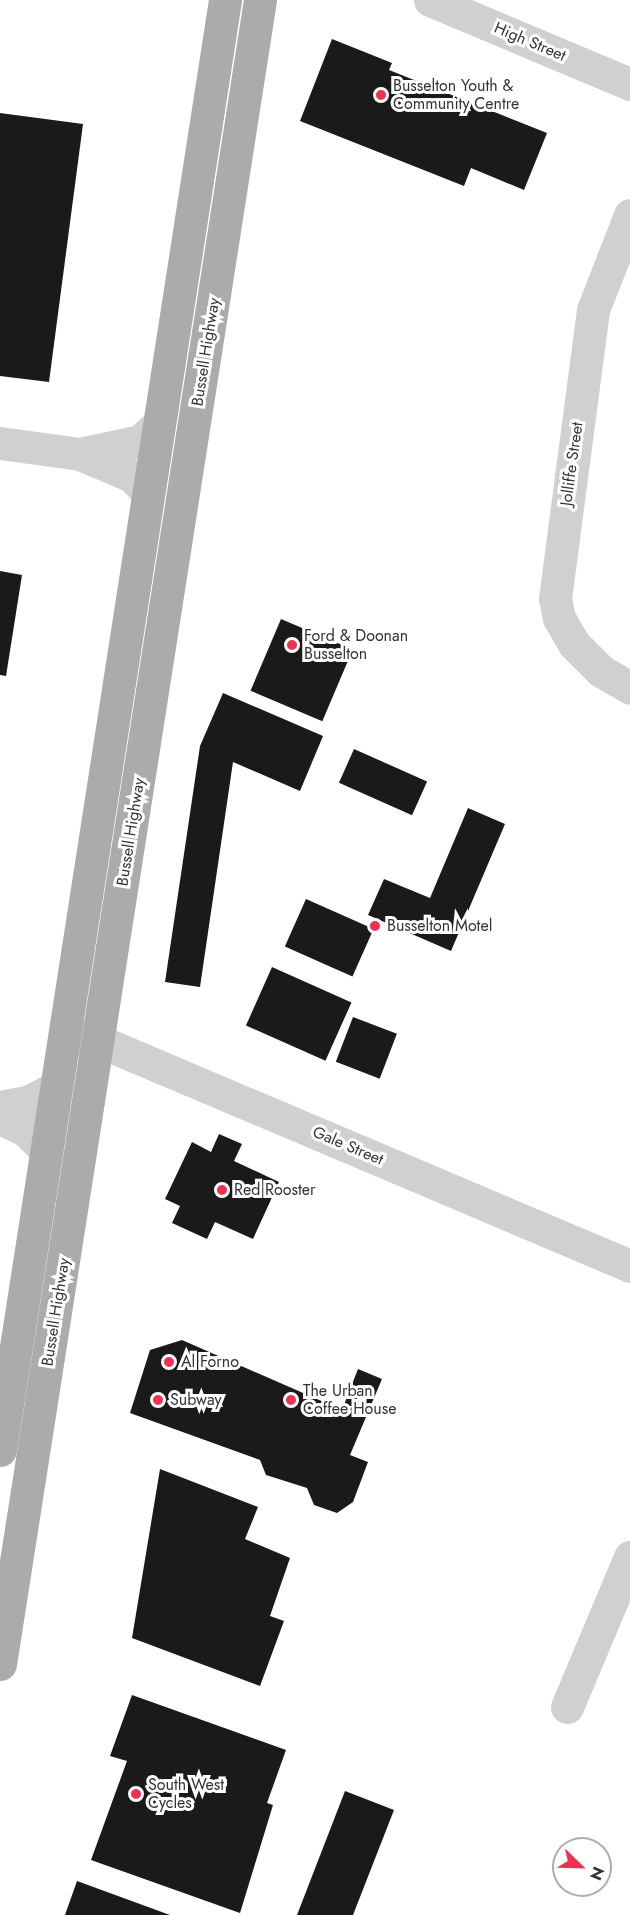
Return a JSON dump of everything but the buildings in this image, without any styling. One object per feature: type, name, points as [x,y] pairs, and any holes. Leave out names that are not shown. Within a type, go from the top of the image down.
[{"type":"main road","name":"Bussell Highway","points":[[0,1450],[225,0]]},
{"type":"main road","name":"Bussell Highway","points":[[0,1664],[260,0]]},
{"type":"street","name":"High Street","points":[[430,0],[630,84]]},
{"type":"street","name":"Jolliffe Street","points":[[630,215],[593,310],[555,598],[560,618],[574,644],[601,671],[630,688]]},
{"type":"street","points":[[80,454],[140,441],[159,424]]},
{"type":"street","points":[[0,443],[80,454],[132,476],[148,493]]},
{"type":"street","name":"Gale Street","points":[[63,1034],[99,1041],[630,1266]]},
{"type":"street","points":[[0,1107],[30,1101],[56,1087]]},
{"type":"street","points":[[0,1118],[26,1130],[46,1150]]},
{"type":"street","points":[[567,1707],[630,1557]]},
{"type":"place","name":"Busselton Youth & Community Centre","points":[[381,95]]},
{"type":"place","name":"Ford & Doonan Busselton","points":[[292,645]]},
{"type":"place","name":"Busselton Motel","points":[[375,926]]},
{"type":"place","name":"Red Rooster","points":[[222,1190]]},
{"type":"place","name":"Al Forno","points":[[169,1362]]},
{"type":"place","name":"Subway","points":[[158,1400]]},
{"type":"place","name":"The Urban Coffee House","points":[[291,1400]]},
{"type":"place","name":"South West Cycles","points":[[136,1794]]}]
